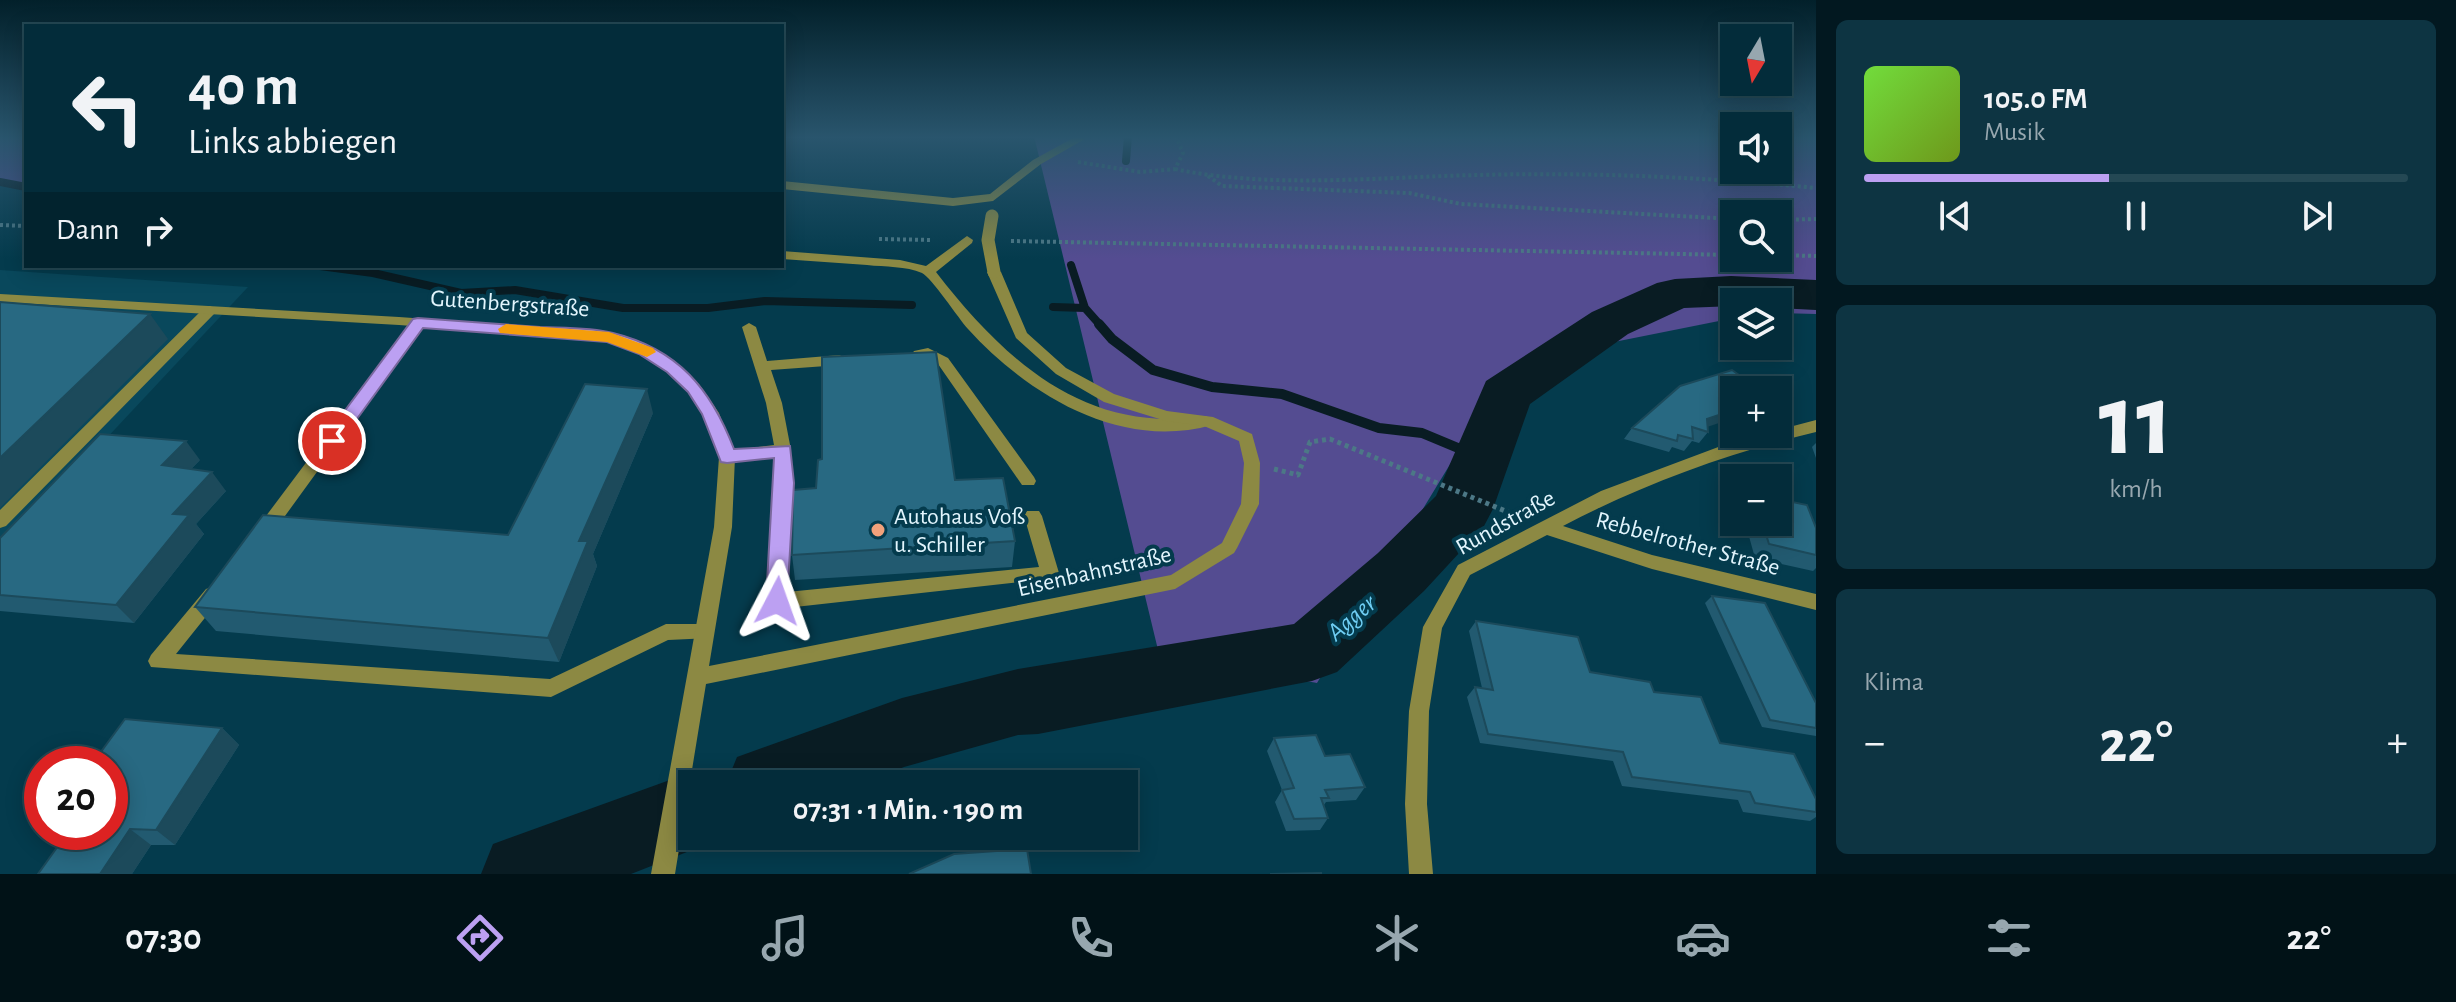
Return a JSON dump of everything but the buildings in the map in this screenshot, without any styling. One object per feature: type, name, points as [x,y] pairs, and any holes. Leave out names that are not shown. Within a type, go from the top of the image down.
[{"type":"street","points":[[784,185],[953,202],[993,197],[1018,177]]},
{"type":"street","points":[[993,197],[988,240],[994,272],[1021,335],[1061,371],[1109,398],[1166,416],[1207,421],[1246,438],[1252,463]]},
{"type":"street","points":[[929,271],[967,240]]},
{"type":"street","points":[[784,255],[900,264],[929,271],[980,336],[1025,376],[1083,407],[1125,421],[1168,426],[1207,421]]},
{"type":"street","name":"Gutenbergstraße","points":[[0,298],[609,337],[645,350],[673,368],[694,388],[711,413],[727,457],[723,527],[663,874]]},
{"type":"street","points":[[0,521],[210,310]]},
{"type":"street","points":[[247,553],[418,323]]},
{"type":"street","points":[[749,327],[774,403],[783,450],[777,601],[1050,573],[1033,516]]},
{"type":"street","points":[[899,355],[928,353],[943,361],[1028,481]]},
{"type":"street","points":[[762,366],[856,359]]},
{"type":"street","name":"Rundstraße","points":[[1421,874],[1416,804],[1419,711],[1433,627],[1464,570],[1607,495],[1743,444],[1816,426]]},
{"type":"street","points":[[727,457],[783,450]]},
{"type":"street","name":"Eisenbahnstraße","points":[[696,677],[1175,582],[1228,548],[1250,504],[1252,463]]},
{"type":"street","name":"Rebbelrother Straße","points":[[1547,528],[1652,562],[1816,602]]},
{"type":"street","points":[[227,577],[158,661],[551,688],[666,632],[704,632]]},
{"type":"path","points":[[1208,177],[1222,186],[1409,193],[1461,204],[1720,218]]},
{"type":"path","points":[[1227,177],[1384,177]]},
{"type":"path","points":[[1696,177],[1816,188]]},
{"type":"path","points":[[1792,220],[1816,219]]},
{"type":"path","points":[[0,225],[24,226]]},
{"type":"path","points":[[875,239],[1720,255]]},
{"type":"path","points":[[1792,255],[1816,256]]},
{"type":"path","points":[[1252,463],[1298,475],[1310,442],[1321,438],[1339,442],[1510,512]]},
{"type":"shaded area","points":[[0,177],[24,177],[24,184],[0,184]]},
{"type":"shaded area","points":[[1044,177],[1720,177],[1720,184],[1792,184],[1792,177],[1816,177],[1816,314],[1792,313],[1792,288],[1720,288],[1720,321],[1609,343],[1463,443],[1317,683],[1159,654]]},
{"type":"shaded area","points":[[0,270],[248,287],[0,552]]},
{"type":"waterway","points":[[0,182],[24,187]]},
{"type":"waterway","points":[[1071,265],[1085,308]]},
{"type":"waterway","points":[[335,268],[373,273],[461,293],[515,290],[623,308],[708,308],[765,301],[912,305]]},
{"type":"waterway","name":"Agger","points":[[803,770],[902,733],[1018,702],[1038,701],[1312,651],[1401,572],[1462,509],[1506,394],[1610,323],[1675,294],[1731,291],[1816,295]]},
{"type":"waterway","points":[[1053,307],[1085,308]]},
{"type":"waterway","points":[[1085,308],[1101,326]]},
{"type":"waterway","points":[[1099,324],[1112,339],[1153,370],[1212,387],[1282,394],[1379,428],[1422,433],[1482,458]]},
{"type":"waterway","name":"Agger","points":[[523,874],[678,816]]},
{"type":"slow traffic","points":[[506,329],[609,337],[647,352]]},
{"type":"place","name":"Autohaus Voß u. Schiller","points":[[878,530]]},
{"type":"route","points":[[332,441],[418,323],[609,337],[645,350],[673,368],[694,388],[711,413],[727,457],[783,450],[777,601]]}]
